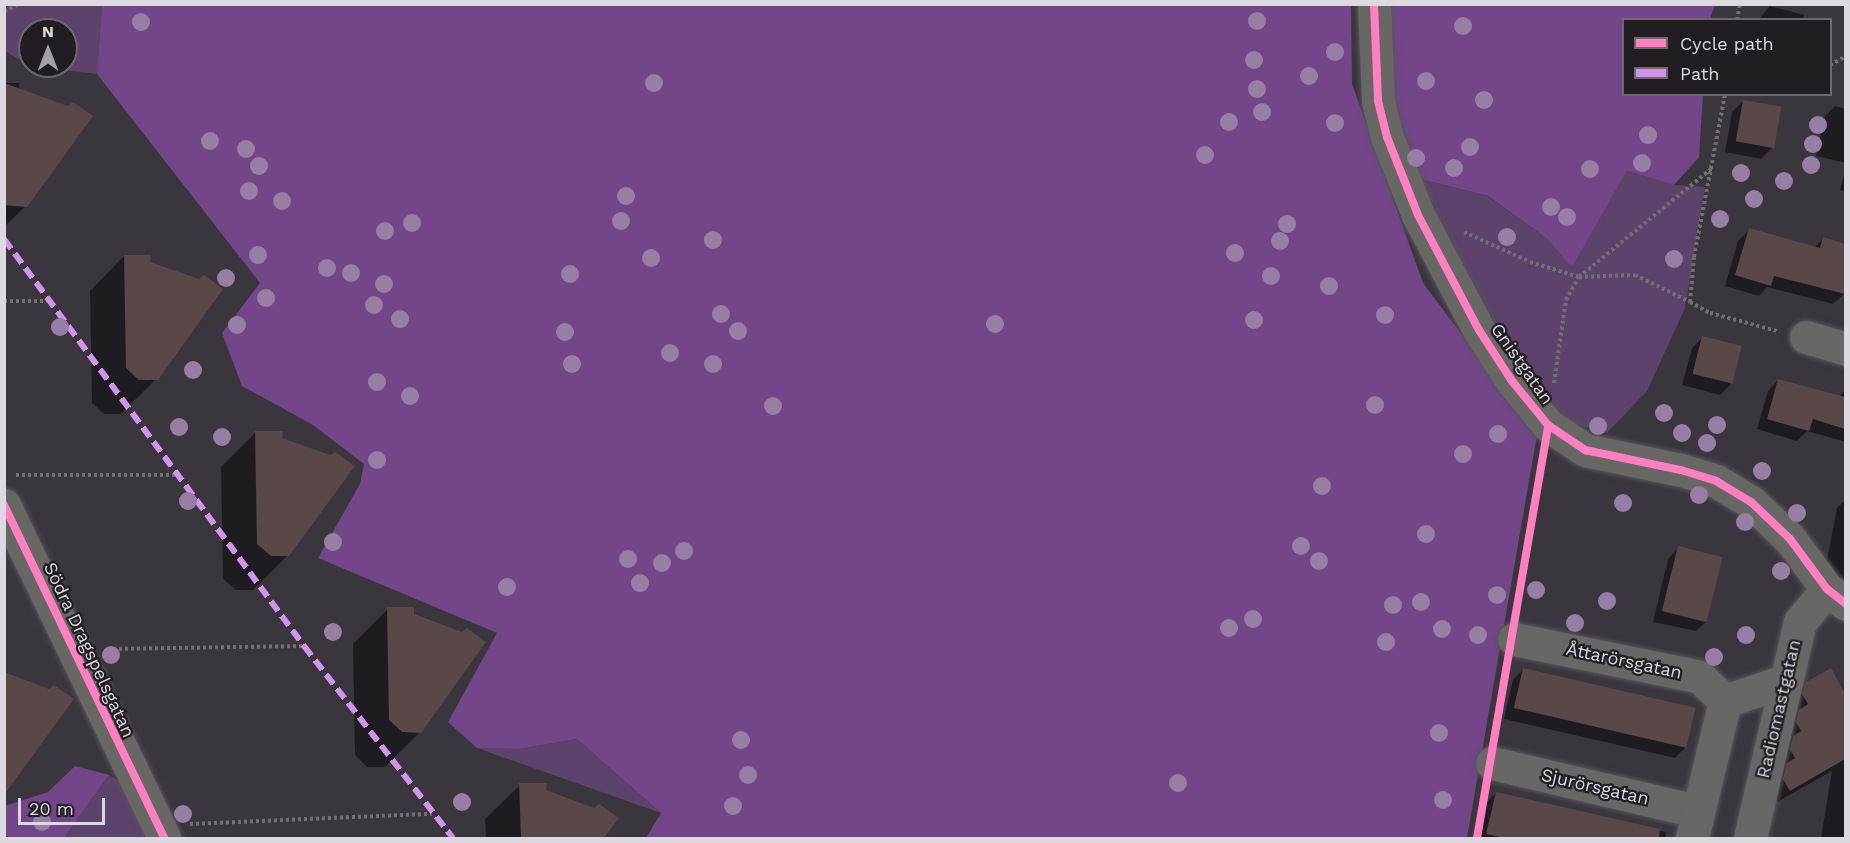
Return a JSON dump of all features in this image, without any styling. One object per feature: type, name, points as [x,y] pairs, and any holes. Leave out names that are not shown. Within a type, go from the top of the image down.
[{"type":"street","name":"Gnistgatan","points":[[1374,4],[1378,101],[1387,136],[1418,215],[1479,330],[1548,425],[1585,450],[1681,470],[1716,482],[1750,502],[1790,539],[1836,596]]},
{"type":"street","points":[[1806,337],[1845,349]]},
{"type":"street","name":"Södra Dragspelsgatan","points":[[4,505],[159,832]]},
{"type":"street","name":"Radiomastgatan","points":[[1750,838],[1784,681],[1800,622],[1836,596]]},
{"type":"street","name":"Åttarörsgatan","points":[[1514,639],[1700,677],[1725,701]]},
{"type":"street","points":[[1694,825],[1725,701],[1784,681]]},
{"type":"street","name":"Sjurörsgatan","points":[[1492,763],[1694,825]]},
{"type":"path","points":[[4,11],[20,4]]},
{"type":"path","points":[[1690,302],[1694,257],[1725,96]]},
{"type":"path","points":[[1548,425],[1566,300],[1579,277],[1711,169]]},
{"type":"path","points":[[1418,215],[1530,262],[1579,277],[1635,275],[1710,313],[1742,323],[1806,337]]},
{"type":"path","points":[[4,301],[47,301]]},
{"type":"path","points":[[4,475],[177,475]]},
{"type":"path","points":[[72,650],[304,646]]},
{"type":"path","points":[[159,832],[432,814]]},
{"type":"shaded area","points":[[5,5],[102,5],[97,74],[78,72],[78,18],[18,18],[18,59],[5,51]]},
{"type":"shaded area","points":[[102,5],[1351,5],[1352,84],[1423,283],[1537,435],[1467,838],[646,838],[661,813],[577,739],[519,749],[477,748],[448,722],[497,633],[318,558],[360,484],[364,464],[313,425],[242,386],[222,333],[260,283],[97,74]]},
{"type":"shaded area","points":[[1386,5],[1715,5],[1710,18],[1622,18],[1622,96],[1703,96],[1699,157],[1674,185],[1627,171],[1572,267],[1546,238],[1488,196],[1416,178],[1391,87]]},
{"type":"shaded area","points":[[1627,171],[1674,185],[1705,187],[1685,308],[1647,391],[1607,433],[1562,420],[1529,384],[1416,178],[1487,196],[1546,238],[1572,266]]},
{"type":"shaded area","points":[[577,739],[661,813],[477,748],[519,749]]},
{"type":"shaded area","points":[[75,766],[109,775],[64,838],[5,838],[5,806],[48,792]]},
{"type":"shaded area","points":[[109,775],[122,782],[149,838],[64,838]]},
{"type":"building","points":[[4,83],[68,106],[73,102],[93,116],[27,207],[4,205]]},
{"type":"building","points":[[1743,100],[1781,107],[1774,148],[1736,141]]},
{"type":"building","points":[[1749,228],[1820,248],[1823,237],[1845,244],[1845,294],[1774,276],[1771,286],[1735,275]]},
{"type":"building","points":[[124,255],[151,255],[150,262],[199,279],[204,275],[223,289],[158,380],[139,380],[126,368]]},
{"type":"building","points":[[1702,336],[1742,346],[1732,384],[1693,374]]},
{"type":"building","points":[[1778,379],[1845,397],[1845,429],[1813,419],[1809,431],[1767,419]]},
{"type":"building","points":[[255,431],[283,431],[282,438],[330,455],[335,452],[355,466],[289,556],[271,556],[257,544]]},
{"type":"building","points":[[1678,546],[1723,557],[1706,622],[1662,611]]},
{"type":"building","points":[[387,607],[414,607],[414,614],[462,632],[467,628],[486,642],[421,733],[402,732],[389,720]]},
{"type":"building","points":[[1523,668],[1695,708],[1686,748],[1514,708]]},
{"type":"building","points":[[1831,668],[1845,694],[1845,759],[1790,791],[1783,779],[1787,763],[1795,758],[1790,750],[1793,736],[1801,731],[1796,722],[1799,710],[1808,704],[1802,694],[1805,683]]},
{"type":"building","points":[[4,672],[49,689],[54,685],[74,699],[4,795]]},
{"type":"building","points":[[519,783],[547,783],[546,790],[594,808],[599,804],[619,818],[604,838],[521,838]]},
{"type":"building","points":[[1496,792],[1660,829],[1659,838],[1505,838],[1486,834]]},
{"type":"marked path","points":[[4,239],[304,646],[453,838]]},
{"type":"cycle path","points":[[1374,4],[1378,101],[1387,137],[1418,215],[1479,330],[1512,381],[1548,425],[1585,450],[1681,470],[1716,481],[1751,502],[1790,539],[1827,589],[1846,604]]},
{"type":"cycle path","points":[[1477,838],[1548,425]]},
{"type":"cycle path","points":[[4,505],[164,838]]}]
